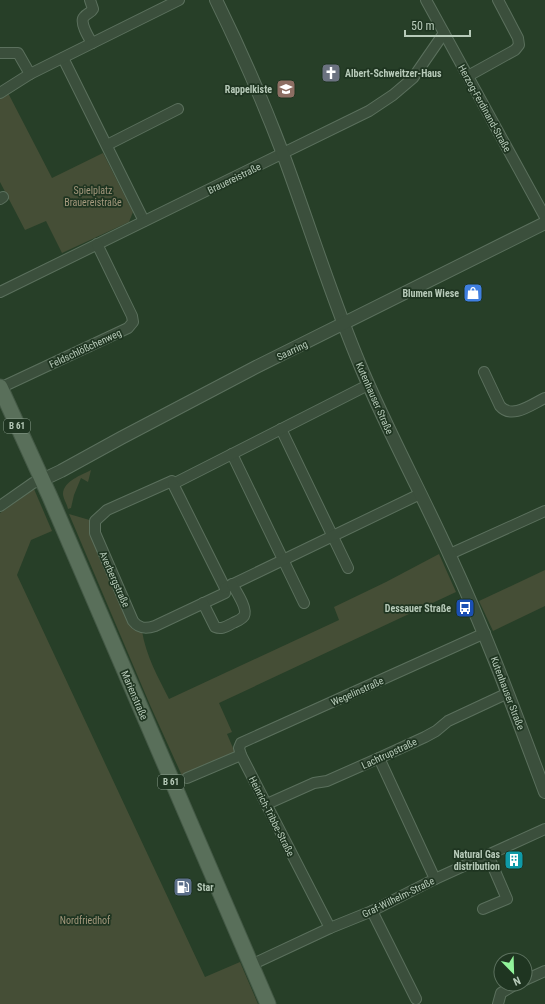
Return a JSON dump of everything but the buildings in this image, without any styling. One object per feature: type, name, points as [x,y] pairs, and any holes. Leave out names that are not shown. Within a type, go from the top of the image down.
[{"type":"main road","name":"Marienstraße","points":[[0,387],[42,480],[268,1004]]},
{"type":"street","points":[[90,0],[93,9],[84,16],[82,20],[92,43]]},
{"type":"street","points":[[0,93],[30,74],[179,0]]},
{"type":"street","name":"Kutenhauser Straße","points":[[216,0],[250,72],[283,154],[343,325],[368,385],[450,554],[485,634],[545,792]]},
{"type":"street","name":"Herzog-Ferdinand-Straße","points":[[426,0],[545,216]]},
{"type":"street","points":[[468,76],[515,50],[519,45],[518,38],[498,0]]},
{"type":"street","name":"Brauereistraße","points":[[0,292],[369,111],[393,95],[413,78],[444,33]]},
{"type":"street","points":[[0,53],[18,53],[30,74]]},
{"type":"street","points":[[63,58],[144,221]]},
{"type":"street","points":[[107,145],[178,109]]},
{"type":"street","name":"Saarring","points":[[42,480],[62,471],[120,438],[256,367],[343,325],[545,223]]},
{"type":"street","name":"Feldschlößchenweg","points":[[0,387],[128,328],[132,322],[132,316],[97,244]]},
{"type":"street","points":[[484,372],[503,410],[515,412],[545,398]]},
{"type":"street","points":[[203,603],[215,627],[219,629],[240,620],[243,618],[245,613],[244,608],[228,586],[173,484],[368,385]]},
{"type":"street","points":[[281,429],[348,568]]},
{"type":"street","points":[[232,454],[304,603]]},
{"type":"street","points":[[0,506],[33,483],[42,480]]},
{"type":"street","name":"Averbergstraße","points":[[173,484],[172,481],[102,513],[95,521],[95,533],[133,620],[136,625],[142,628],[155,626],[225,593],[228,586]]},
{"type":"street","points":[[228,586],[420,494]]},
{"type":"street","points":[[450,554],[545,511]]},
{"type":"street","name":"Wegelinstraße","points":[[241,755],[239,748],[241,744],[485,634]]},
{"type":"street","name":"Lachtrupstraße","points":[[267,804],[314,783],[327,781],[425,737],[436,731],[448,721],[508,693]]},
{"type":"street","points":[[187,778],[241,755]]},
{"type":"street","name":"Heinrich-Tribbe-Straße","points":[[241,755],[330,928]]},
{"type":"street","points":[[379,758],[435,879]]},
{"type":"street","name":"Graf-Wilhelm-Straße","points":[[251,965],[330,928],[372,911],[435,879],[545,829]]},
{"type":"street","points":[[483,909],[506,899],[488,855]]},
{"type":"street","points":[[372,911],[416,999]]},
{"type":"street","points":[[533,976],[545,970]]},
{"type":"street","points":[[498,1004],[503,992]]},
{"type":"green space","name":"Spielplatz Brauereistraße","points":[[7,91],[52,178],[103,153],[133,212],[129,222],[62,253],[46,221],[25,230],[0,182],[0,96]]},
{"type":"green space","points":[[91,470],[88,482],[81,478],[74,495],[71,508],[68,509],[63,494],[66,485]]},
{"type":"green space","name":"Nordfriedhof","points":[[34,489],[52,531],[31,540],[17,575],[205,977],[240,962],[258,1004],[0,1004],[0,513]]},
{"type":"green space","points":[[69,514],[93,521],[142,631],[146,649],[169,699],[339,620],[334,607],[439,554],[456,592],[219,703],[232,732],[227,734],[236,755],[183,778],[150,705]]},
{"type":"green space","points":[[545,570],[545,606],[493,631],[479,601]]},
{"type":"place","name":"Albert-Schweitzer-Haus","points":[[331,73]]},
{"type":"place","name":"Rappelkiste","points":[[286,89]]},
{"type":"place","name":"Blumen Wiese","points":[[473,293]]},
{"type":"place","name":"Dessauer Straße","points":[[465,608]]},
{"type":"place","name":"Natural Gas distribution","points":[[514,860]]},
{"type":"place","name":"Star","points":[[183,887]]}]
